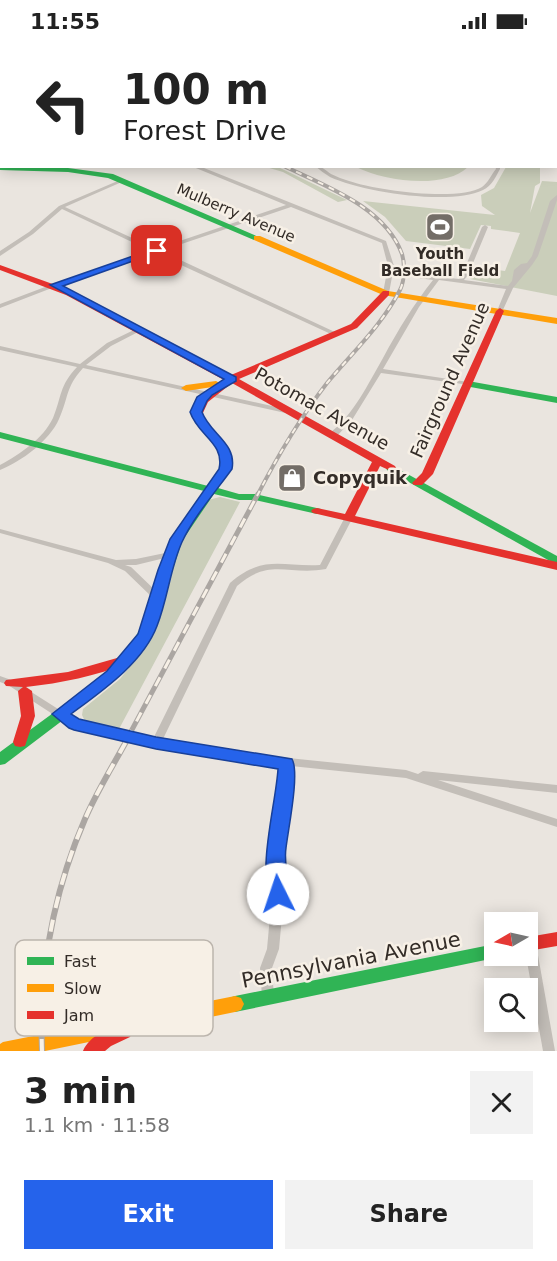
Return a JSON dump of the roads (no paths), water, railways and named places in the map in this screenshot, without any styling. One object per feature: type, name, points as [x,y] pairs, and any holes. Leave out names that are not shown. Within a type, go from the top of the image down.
[{"type":"street","name":"Mulberry Avenue","points":[[0,168],[69,168],[100,174],[122,181],[386,293],[557,321]]},
{"type":"street","points":[[0,760],[20,742],[112,675],[130,656],[150,625],[156,596],[170,554],[184,527],[225,469],[227,455],[221,444],[205,430],[197,418],[197,407],[208,393],[232,379],[359,322],[386,293],[391,266],[384,242],[197,168]]},
{"type":"street","points":[[319,168],[354,186],[443,196],[466,194],[484,188],[498,168]]},
{"type":"street","points":[[0,254],[31,233],[61,207],[122,181]]},
{"type":"street","name":"Fairground Avenue","points":[[418,483],[428,474],[516,272],[523,265],[530,264],[553,201],[557,197]]},
{"type":"street","points":[[0,306],[55,285],[291,205]]},
{"type":"street","points":[[61,207],[335,334]]},
{"type":"street","points":[[460,282],[485,227]]},
{"type":"street","name":"Potomac Avenue","points":[[0,267],[55,285],[232,379],[557,561]]},
{"type":"street","points":[[412,275],[460,282],[512,285]]},
{"type":"street","points":[[333,435],[356,408],[380,371],[419,299],[436,279]]},
{"type":"street","points":[[0,468],[34,444],[55,420],[66,387],[82,365],[112,342],[138,330]]},
{"type":"street","points":[[0,348],[292,412]]},
{"type":"street","points":[[380,371],[557,400]]},
{"type":"street","points":[[186,388],[202,387],[232,379]]},
{"type":"street","points":[[0,435],[213,487],[239,497],[255,497],[557,567]]},
{"type":"street","points":[[156,743],[233,585],[241,577],[257,568],[272,565],[323,567],[378,460]]},
{"type":"street","points":[[0,531],[111,561],[128,569],[156,596]]},
{"type":"street","points":[[451,544],[474,554],[557,574]]},
{"type":"street","points":[[111,561],[131,562],[170,554]]},
{"type":"street","points":[[5,681],[67,678],[107,667],[130,656]]},
{"type":"street","points":[[5,681],[25,691],[74,724],[156,743],[286,764],[557,789]]},
{"type":"street","points":[[20,742],[28,716],[25,691]]},
{"type":"street","points":[[268,997],[266,968],[273,949],[277,905],[275,859],[285,790],[286,764]]},
{"type":"street","points":[[406,774],[557,823]]},
{"type":"street","points":[[538,942],[557,939]]},
{"type":"street","name":"Pennsylvania Avenue","points":[[213,1008],[484,953]]},
{"type":"street","points":[[533,966],[549,1051]]},
{"type":"street","name":"Pennsylvania Avenue","points":[[4,1051],[76,1036]]},
{"type":"street","points":[[92,1051],[104,1040],[113,1036]]},
{"type":"street","points":[[4,1051],[12,1051]]},
{"type":"railway","points":[[257,496],[307,410],[385,315],[400,290],[404,277],[402,254],[394,238],[382,223],[335,190],[288,168]]},
{"type":"railway","points":[[127,739],[258,494]]},
{"type":"railway","points":[[49,940],[64,875],[74,847],[100,788],[128,738]]},
{"type":"railway","points":[[42,1036],[42,1051]]},
{"type":"place","name":"Youth Baseball Field","points":[[440,227]]},
{"type":"place","name":"Copyquik","points":[[292,478]]}]
